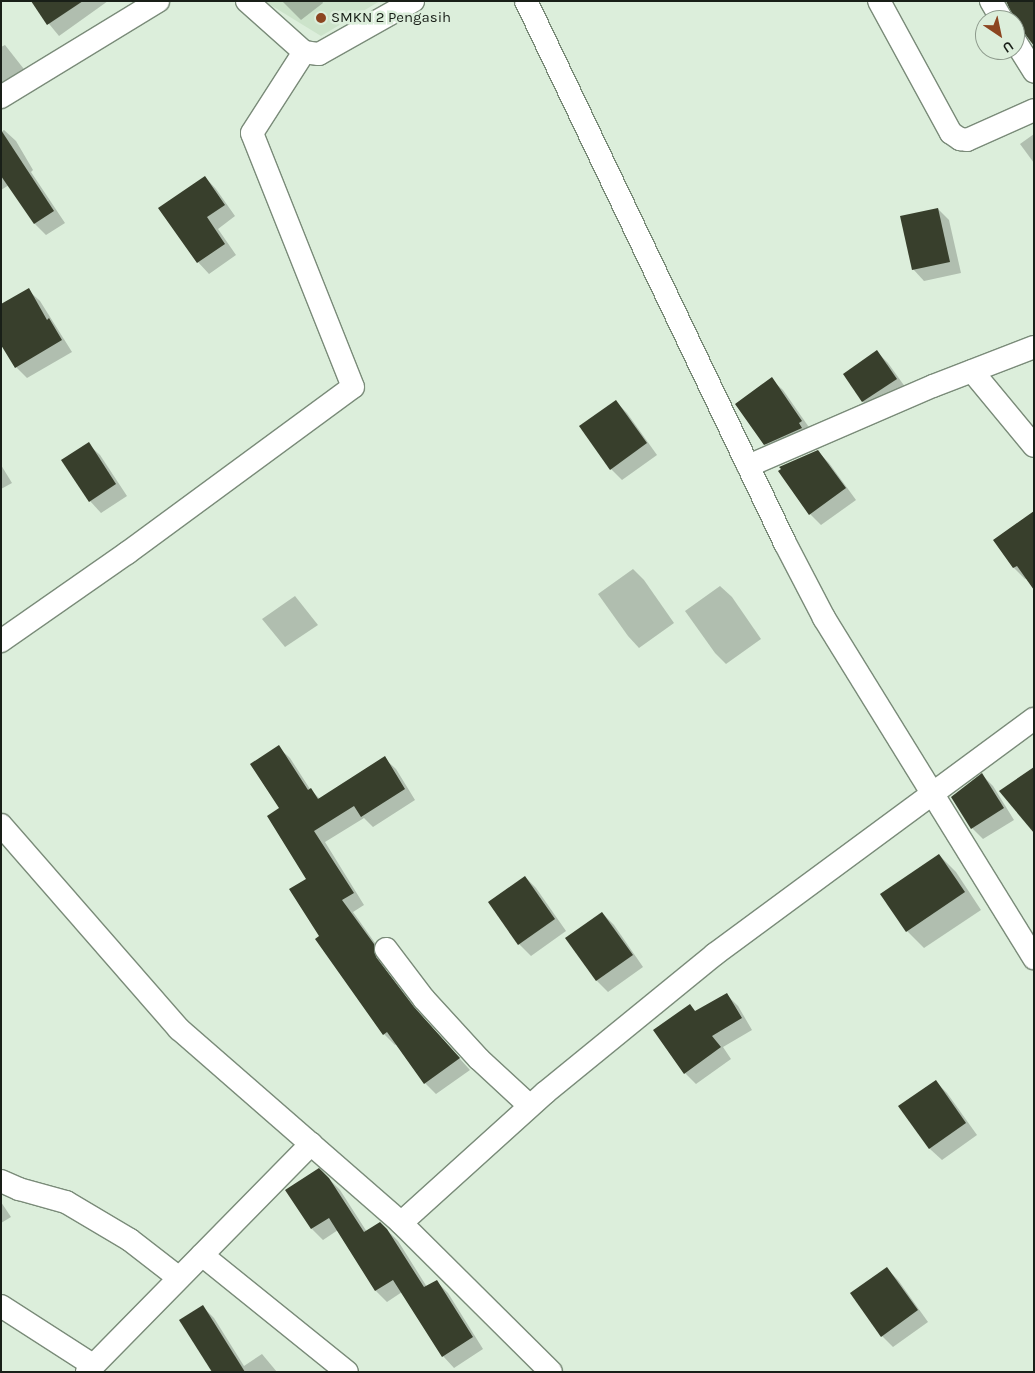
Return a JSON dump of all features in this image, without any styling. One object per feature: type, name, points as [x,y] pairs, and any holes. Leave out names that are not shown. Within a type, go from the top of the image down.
[{"type":"street","points":[[1,97],[158,1]]},
{"type":"street","points":[[247,1],[304,52],[319,54],[413,1]]},
{"type":"street","points":[[526,1],[748,466],[824,618],[1034,958]]},
{"type":"street","points":[[879,1],[950,133],[960,139],[967,140],[1034,110]]},
{"type":"street","points":[[1,641],[127,553],[353,386],[252,133],[304,52]]},
{"type":"street","points":[[1025,57],[1034,71]]},
{"type":"street","points":[[748,466],[972,371],[1034,347]]},
{"type":"street","points":[[972,371],[1034,446]]},
{"type":"street","points":[[401,1223],[530,1106],[715,954],[1034,719]]},
{"type":"street","points":[[1,825],[179,1029],[401,1223],[551,1372]]},
{"type":"street","points":[[386,949],[424,999],[478,1059],[530,1106]]},
{"type":"street","points":[[1,1306],[90,1368],[311,1144]]},
{"type":"street","points":[[1,1181],[19,1189],[66,1202],[130,1240],[179,1278]]},
{"type":"street","points":[[202,1255],[347,1372]]},
{"type":"shaded area","name":"SMKN 2 Pengasih","points":[[264,1],[380,1],[321,36]]},
{"type":"building","points":[[31,1],[83,1],[47,25]]},
{"type":"building","points":[[1006,1],[1034,1],[1034,46],[1025,34],[1025,10],[1010,10]]},
{"type":"building","points":[[1,130],[54,211],[34,224],[1,176]]},
{"type":"building","points":[[205,176],[225,205],[207,217],[225,244],[197,263],[158,208]]},
{"type":"building","points":[[938,208],[950,262],[912,270],[900,216]]},
{"type":"building","points":[[29,288],[47,320],[49,318],[62,340],[15,368],[1,345],[1,304]]},
{"type":"building","points":[[877,350],[897,379],[862,402],[843,374]]},
{"type":"building","points":[[772,377],[802,421],[799,423],[802,428],[764,445],[735,404]]},
{"type":"building","points":[[616,400],[647,443],[610,470],[579,426]]},
{"type":"building","points":[[89,442],[116,484],[89,502],[61,460]]},
{"type":"building","points":[[818,450],[846,488],[809,515],[778,471],[781,469],[779,467]]},
{"type":"building","points":[[1034,511],[1034,590],[1017,566],[1013,568],[993,540]]},
{"type":"building","points":[[279,745],[308,790],[311,788],[318,799],[385,756],[405,789],[361,817],[354,806],[314,831],[354,893],[342,900],[374,944],[376,957],[414,1007],[460,1058],[424,1084],[387,1032],[383,1035],[315,939],[319,936],[289,889],[306,879],[267,816],[279,808],[250,764]]},
{"type":"building","points":[[1034,767],[1034,833],[999,791]]},
{"type":"building","points":[[982,773],[1004,808],[971,829],[951,797]]},
{"type":"building","points":[[939,854],[965,892],[906,932],[880,894]]},
{"type":"building","points":[[525,876],[555,919],[518,945],[488,902]]},
{"type":"building","points":[[602,912],[633,955],[596,981],[565,938]]},
{"type":"building","points":[[727,993],[742,1018],[712,1036],[721,1047],[684,1074],[653,1030],[690,1004],[695,1011]]},
{"type":"building","points":[[936,1080],[966,1123],[929,1149],[898,1106]]},
{"type":"building","points":[[319,1168],[329,1178],[364,1232],[380,1222],[387,1229],[424,1287],[437,1280],[473,1337],[442,1357],[393,1280],[375,1291],[329,1218],[311,1229],[285,1190]]},
{"type":"building","points":[[887,1267],[918,1310],[881,1337],[850,1293]]},
{"type":"building","points":[[203,1305],[245,1372],[212,1372],[179,1320]]},
{"type":"place","name":"SMKN 2 Pengasih","points":[[321,18]]}]
